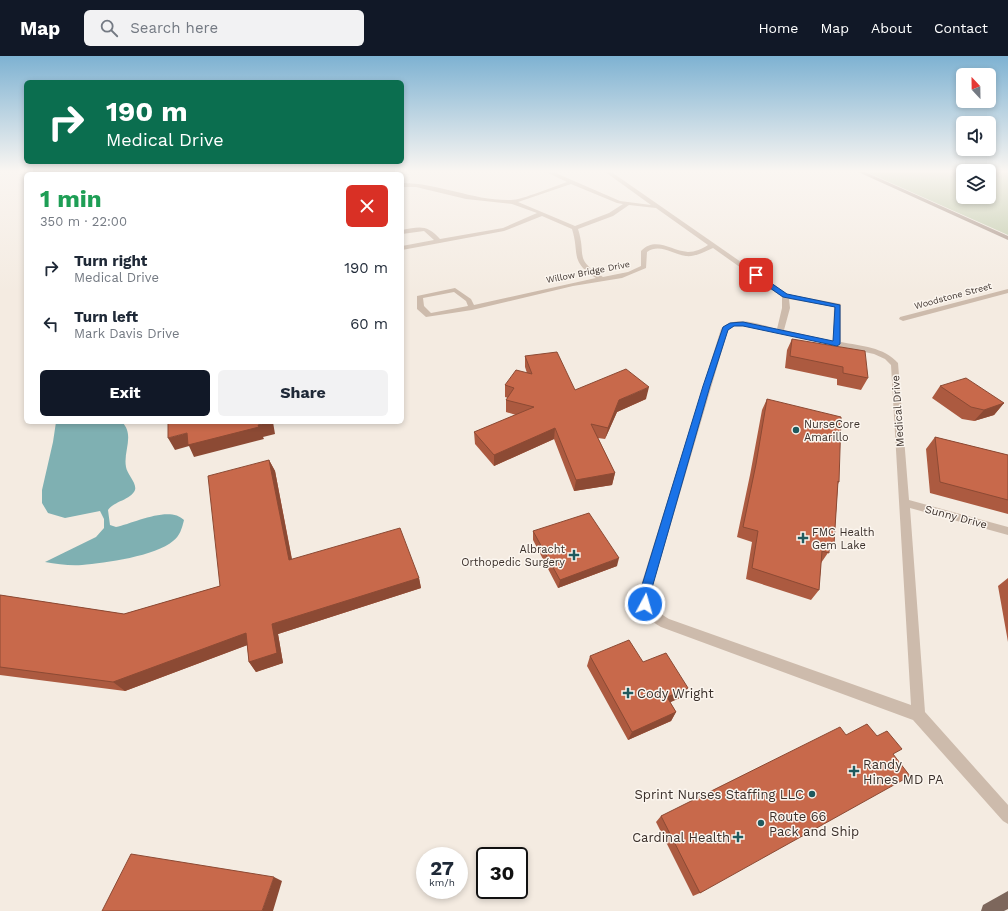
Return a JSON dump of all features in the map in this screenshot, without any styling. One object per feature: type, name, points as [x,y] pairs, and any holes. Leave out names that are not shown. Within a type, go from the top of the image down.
[{"type":"main road","points":[[989,911],[1008,899]]},
{"type":"street","points":[[535,211],[575,228],[616,211]]},
{"type":"street","points":[[662,211],[785,296],[838,306],[837,344]]},
{"type":"street","points":[[947,211],[1008,238]]},
{"type":"street","points":[[404,248],[504,229],[541,214]]},
{"type":"street","points":[[575,228],[577,234],[579,259],[582,265],[590,272],[601,278]]},
{"type":"street","points":[[404,232],[422,229],[430,231],[439,242]]},
{"type":"street","name":"Willow Bridge Drive","points":[[472,308],[469,300],[455,290],[419,297],[420,307],[429,315],[472,308],[601,278],[637,272],[644,267],[644,251],[648,248],[663,246],[681,253],[690,254],[712,246]]},
{"type":"street","name":"Woodstone Street","points":[[903,319],[1008,291]]},
{"type":"street","points":[[780,332],[786,308],[785,296]]},
{"type":"street","name":"Medical Drive","points":[[918,715],[895,365],[892,360],[882,354],[780,332],[733,324],[725,329],[706,386],[644,595],[645,604],[654,616],[665,623],[918,715],[1008,816]]},
{"type":"street","name":"Sunny Drive","points":[[903,502],[1008,531]]},
{"type":"green space","points":[[954,211],[1008,211],[1008,235]]},
{"type":"water","points":[[56,424],[124,424],[128,432],[126,467],[135,484],[135,490],[130,496],[114,504],[108,510],[110,525],[116,527],[152,516],[170,514],[178,516],[184,520],[177,537],[155,551],[130,558],[77,565],[64,565],[45,562],[96,537],[104,528],[104,519],[100,511],[65,518],[48,513],[42,503],[42,490]]},
{"type":"building","points":[[792,339],[865,351],[868,378],[843,373],[843,367],[790,356]]},
{"type":"building","points":[[557,352],[575,390],[626,369],[649,387],[619,400],[608,428],[591,424],[615,473],[576,480],[555,428],[494,455],[474,432],[534,407],[506,400],[514,388],[505,385],[516,370],[532,374],[525,356]]},
{"type":"building","points":[[966,378],[1004,403],[984,410],[971,407],[940,386]]},
{"type":"building","points":[[767,399],[841,417],[839,482],[838,481],[834,544],[829,543],[829,553],[822,551],[819,590],[752,568],[758,531],[743,527]]},
{"type":"building","points":[[168,424],[262,424],[258,425],[259,427],[188,445],[187,433],[168,438]]},
{"type":"building","points":[[935,437],[1008,455],[1008,500],[940,482]]},
{"type":"building","points":[[269,460],[289,560],[400,528],[419,578],[272,624],[277,653],[249,662],[246,633],[113,682],[0,667],[0,595],[124,614],[220,586],[208,476]]},
{"type":"building","points":[[589,513],[619,558],[560,580],[533,531]]},
{"type":"building","points":[[629,640],[643,662],[666,653],[688,688],[667,697],[676,712],[632,732],[590,656]]},
{"type":"building","points":[[867,724],[877,736],[887,731],[902,749],[893,754],[910,776],[700,893],[661,816],[840,727],[846,735]]},
{"type":"building","points":[[131,854],[274,877],[262,911],[102,911]]},
{"type":"place","name":"NurseCore Amarillo","points":[[796,430]]},
{"type":"place","name":"FMC Health Gem Lake","points":[[803,538]]},
{"type":"place","name":"Albracht Orthopedic Surgery","points":[[574,555]]},
{"type":"place","name":"Cody Wright","points":[[628,693]]},
{"type":"place","name":"Randy Hines MD PA","points":[[854,771]]},
{"type":"place","name":"Sprint Nurses Staffing LLC","points":[[812,794]]},
{"type":"place","name":"Route 66 Pack and Ship","points":[[761,823]]},
{"type":"place","name":"Cardinal Health","points":[[738,837]]},
{"type":"route","points":[[645,604],[644,595],[706,386],[725,329],[733,324],[743,324],[837,344],[838,306],[785,296],[756,275]]}]
